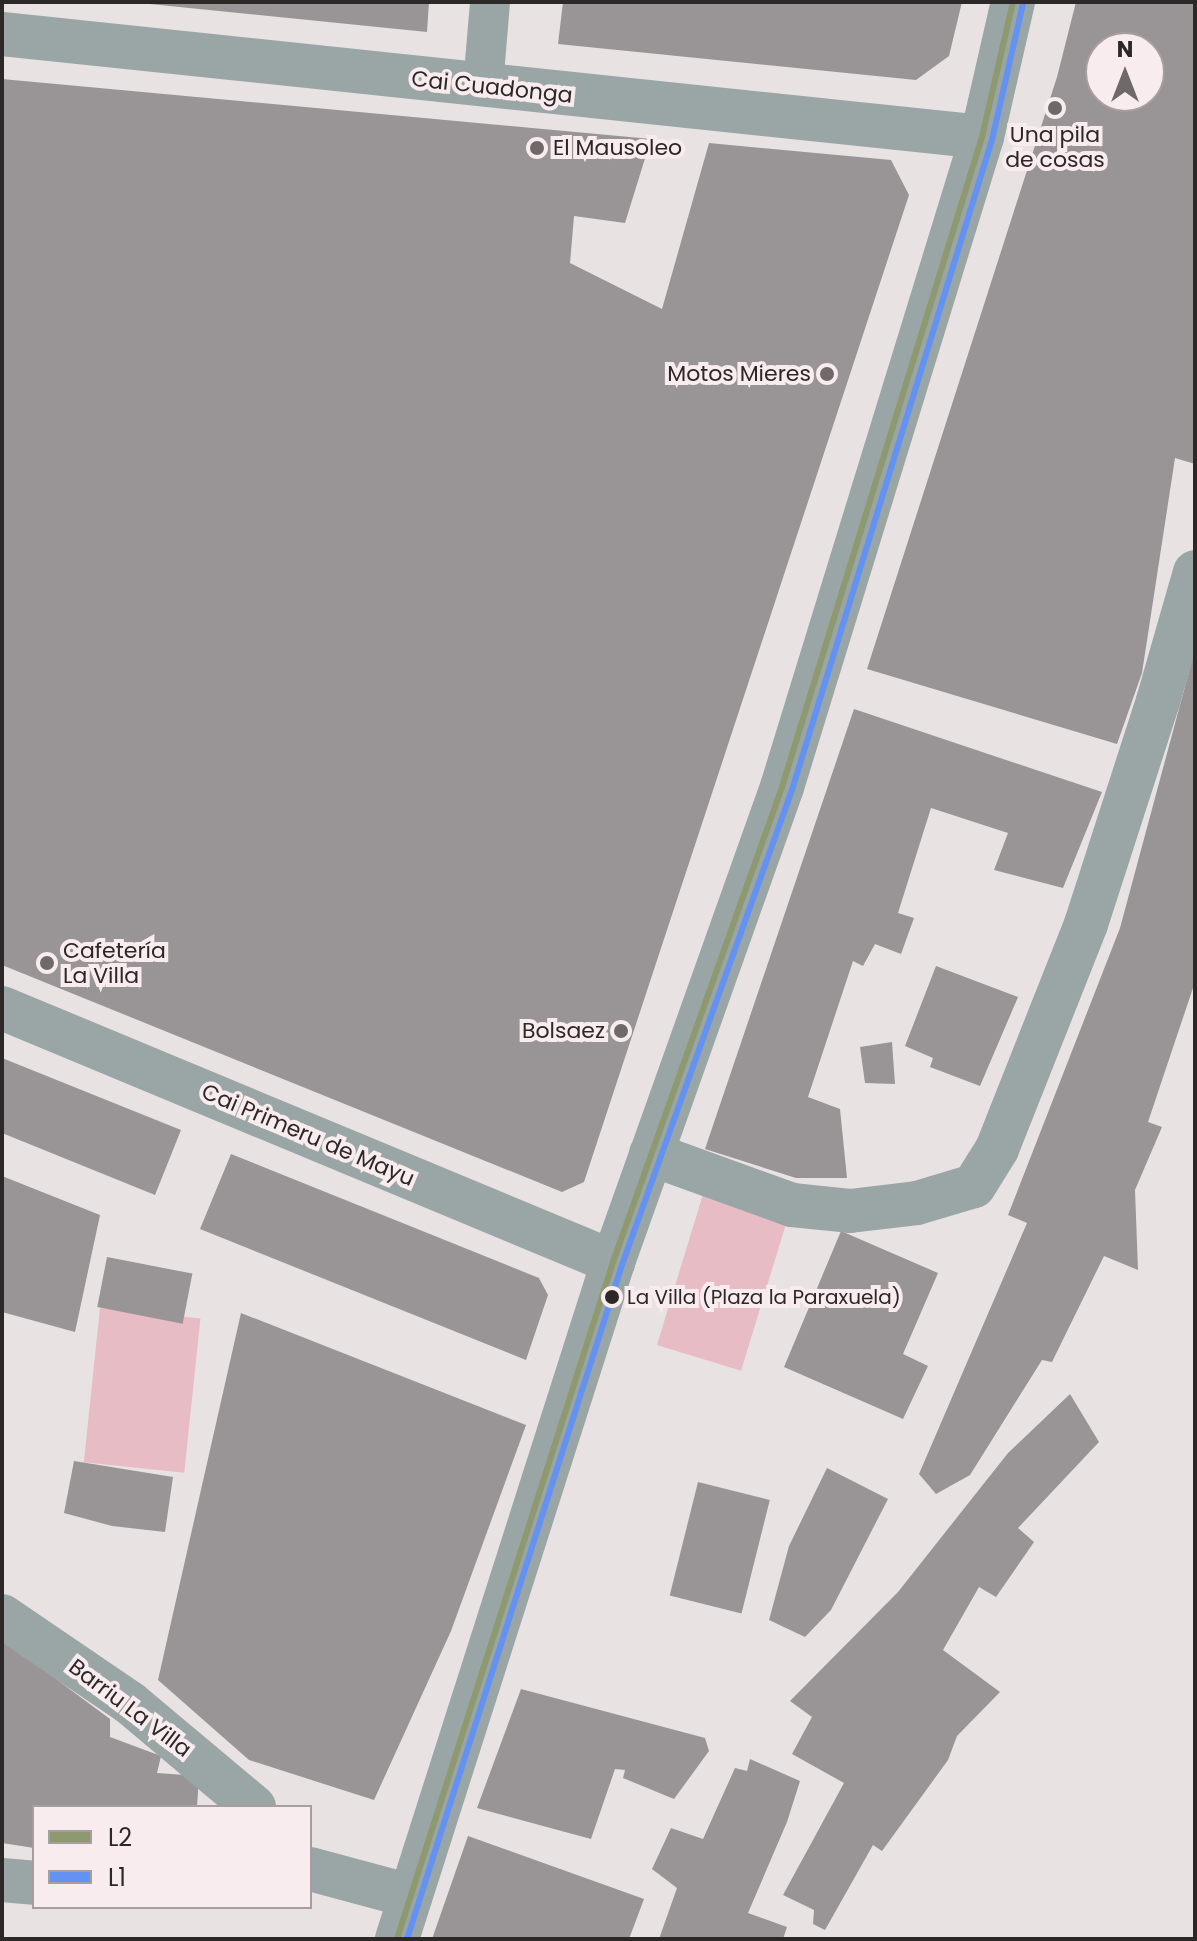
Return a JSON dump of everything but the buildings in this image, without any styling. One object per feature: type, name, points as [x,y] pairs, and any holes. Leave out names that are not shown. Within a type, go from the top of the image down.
[{"type":"street","points":[[483,86],[490,2]]},
{"type":"street","points":[[397,1939],[613,1262],[782,787],[982,137],[1013,2]]},
{"type":"street","name":"Cai Cuadonga","points":[[2,34],[982,137]]},
{"type":"street","points":[[651,1154],[792,1205],[850,1211],[917,1203],[974,1186],[997,1149],[1086,924],[1158,701],[1195,572]]},
{"type":"street","name":"Cai Primeru de Mayu","points":[[2,1008],[613,1262]]},
{"type":"street","name":"Barriu La Villa","points":[[2,1616],[130,1703],[252,1805]]},
{"type":"street","points":[[312,1870],[410,1896]]},
{"type":"street","points":[[2,1880],[32,1883]]},
{"type":"shaded area","points":[[704,1191],[788,1217],[741,1371],[657,1345]]},
{"type":"shaded area","points":[[100,1308],[200,1319],[184,1473],[84,1462]]},
{"type":"transit line","name":"L2","points":[[397,1939],[613,1262],[782,787],[982,137],[1013,2]]},
{"type":"transit line","name":"L1","points":[[407,1939],[622,1265],[792,790],[992,140],[1023,4]]},
{"type":"place","name":"Una pila de cosas","points":[[1055,108]]},
{"type":"place","name":"El Mausoleo","points":[[537,148]]},
{"type":"place","name":"Motos Mieres","points":[[827,374]]},
{"type":"place","name":"Cafetería La Villa","points":[[47,963]]},
{"type":"place","name":"Bolsaez","points":[[621,1031]]},
{"type":"place","name":"La Villa (Plaza la Paraxuela)","points":[[612,1297]]}]
